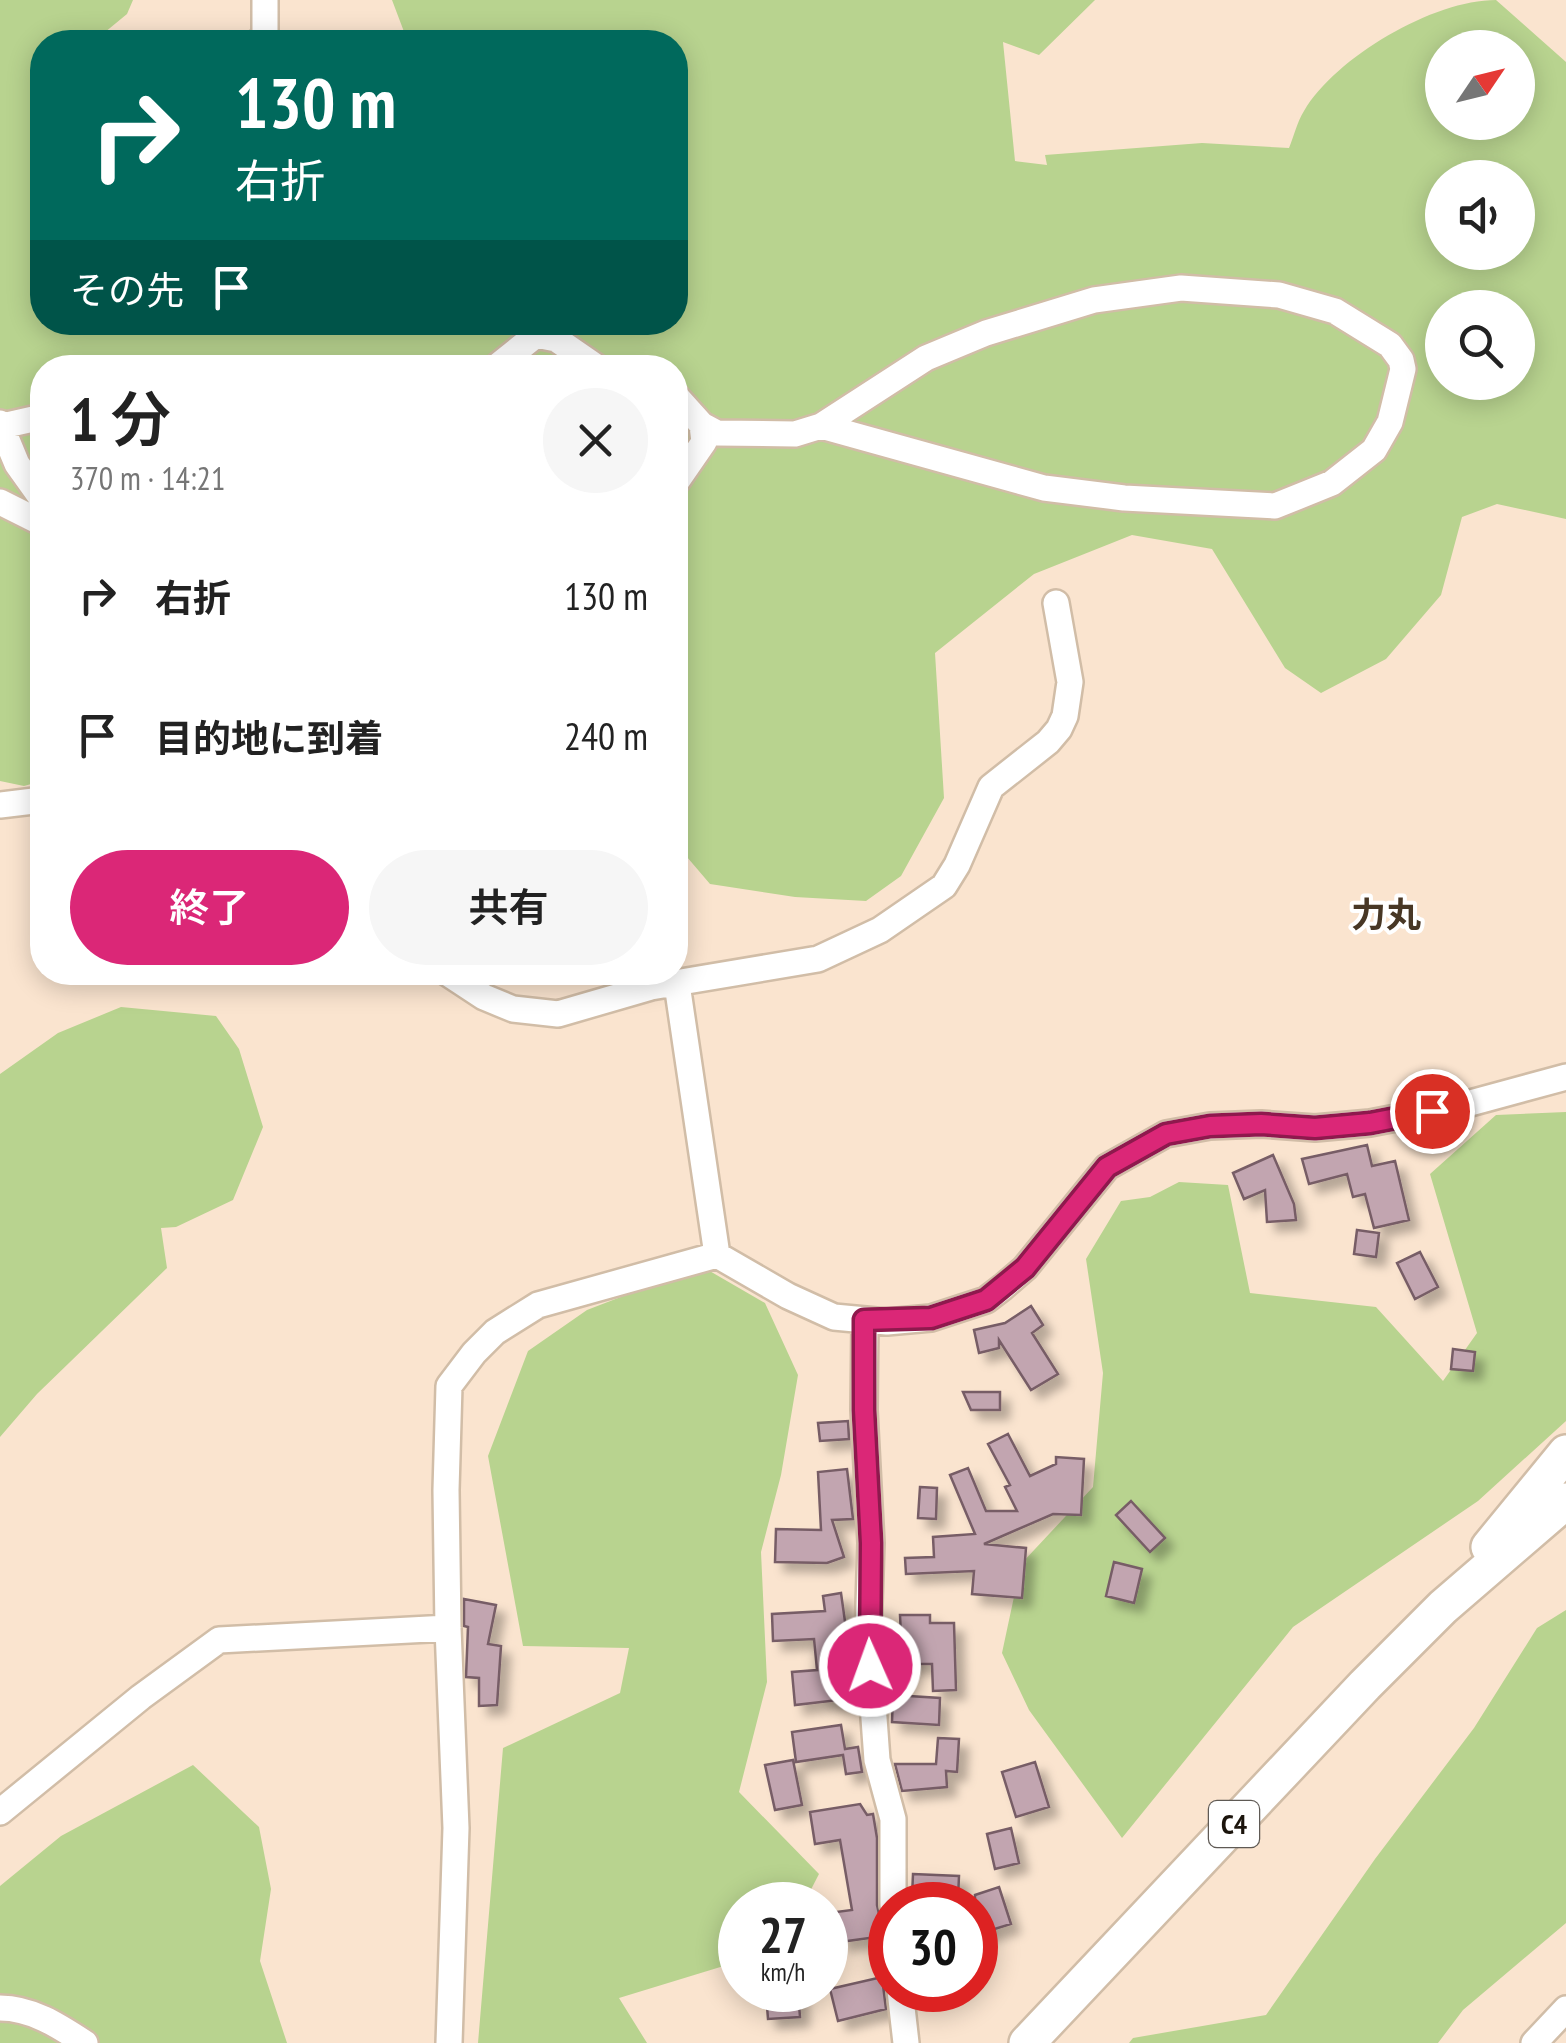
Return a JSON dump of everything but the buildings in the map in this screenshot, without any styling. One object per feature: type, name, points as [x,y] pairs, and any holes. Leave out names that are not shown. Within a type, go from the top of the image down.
[{"type":"highway","points":[[1443,1608],[1566,1453]]},
{"type":"highway","name":"C4","points":[[1027,2043],[1365,1685],[1443,1608],[1566,1501]]},
{"type":"street","points":[[264,0],[265,30]]},
{"type":"street","points":[[688,409],[702,425],[717,433],[795,434],[820,426],[926,358],[971,339],[1094,300],[1181,288],[1240,290],[1305,300],[1334,311],[1390,345],[1403,369],[1390,422],[1374,450],[1332,483],[1275,506],[1124,498],[1044,488],[820,426]]},
{"type":"street","points":[[511,355],[536,335],[556,339],[579,355]]},
{"type":"street","points":[[30,419],[1,424],[30,482]]},
{"type":"street","points":[[688,465],[704,442],[702,425]]},
{"type":"street","points":[[0,502],[30,517]]},
{"type":"street","points":[[688,982],[818,959],[880,930],[944,886],[992,787],[1048,742],[1066,716],[1070,682],[1056,602]]},
{"type":"street","points":[[0,805],[30,801]]},
{"type":"street","points":[[466,985],[513,1010],[558,1014],[668,985]]},
{"type":"street","points":[[676,985],[716,1256]]},
{"type":"street","points":[[449,2043],[456,1828],[448,1628],[449,1386],[474,1352],[496,1332],[538,1305],[716,1256],[834,1317],[931,1318],[986,1300],[1025,1268],[1107,1167],[1166,1134],[1210,1126],[1315,1128],[1370,1123],[1463,1105],[1566,1076]]},
{"type":"street","points":[[864,1320],[871,1543],[868,1634],[877,1760],[892,1819],[893,1882]]},
{"type":"street","points":[[0,1812],[141,1697],[219,1640],[448,1628]]},
{"type":"street","points":[[0,2008],[16,2008],[52,2022],[86,2043]]},
{"type":"street","points":[[1534,2043],[1566,2009]]},
{"type":"street","points":[[902,2012],[906,2043]]},
{"type":"green space","points":[[0,0],[133,0],[127,14],[108,30],[30,30],[30,335],[688,335],[688,30],[403,30],[392,0],[1095,0],[1039,55],[1003,42],[1015,161],[1047,165],[1045,155],[1202,143],[1289,148],[1297,124],[1319,91],[1362,52],[1416,21],[1471,3],[1496,0],[1530,30],[1425,30],[1425,140],[1535,140],[1535,35],[1566,62],[1566,519],[1497,504],[1462,517],[1441,595],[1386,659],[1321,693],[1285,668],[1212,549],[1132,535],[1034,574],[935,653],[944,798],[901,876],[866,901],[795,897],[710,884],[688,858],[688,355],[30,355],[30,784],[0,781]]},
{"type":"green space","points":[[121,1007],[216,1016],[239,1049],[263,1127],[233,1200],[176,1227],[161,1228],[167,1268],[37,1394],[0,1437],[0,1074],[58,1033]]},
{"type":"green space","points":[[1566,1112],[1566,1421],[1478,1501],[1293,1627],[1122,1838],[1029,1710],[1002,1653],[1021,1564],[1093,1487],[1103,1373],[1086,1259],[1121,1201],[1150,1197],[1179,1182],[1228,1185],[1250,1293],[1376,1307],[1443,1381],[1477,1333],[1430,1174],[1496,1115]]},
{"type":"green space","points":[[701,1266],[765,1303],[798,1375],[781,1475],[761,1552],[767,1682],[739,1792],[819,1874],[815,1882],[718,1882],[718,1968],[619,1998],[647,2043],[478,2043],[503,1748],[620,1693],[629,1648],[523,1646],[488,1456],[528,1351],[587,1310]]},
{"type":"green space","points":[[1566,1610],[1566,1923],[1463,2010],[1438,2043],[1129,2043],[1133,2038],[1266,2015],[1375,1859],[1474,1728],[1537,1628]]},
{"type":"green space","points":[[193,1765],[259,1827],[271,1889],[260,1961],[287,2043],[0,2043],[0,1886],[61,1836]]},
{"type":"district","name":"力丸","points":[[1386,915]]},
{"type":"route","points":[[870,1666],[871,1543],[864,1320],[931,1318],[986,1300],[1025,1268],[1107,1167],[1166,1134],[1210,1126],[1315,1128],[1432,1111]]}]
